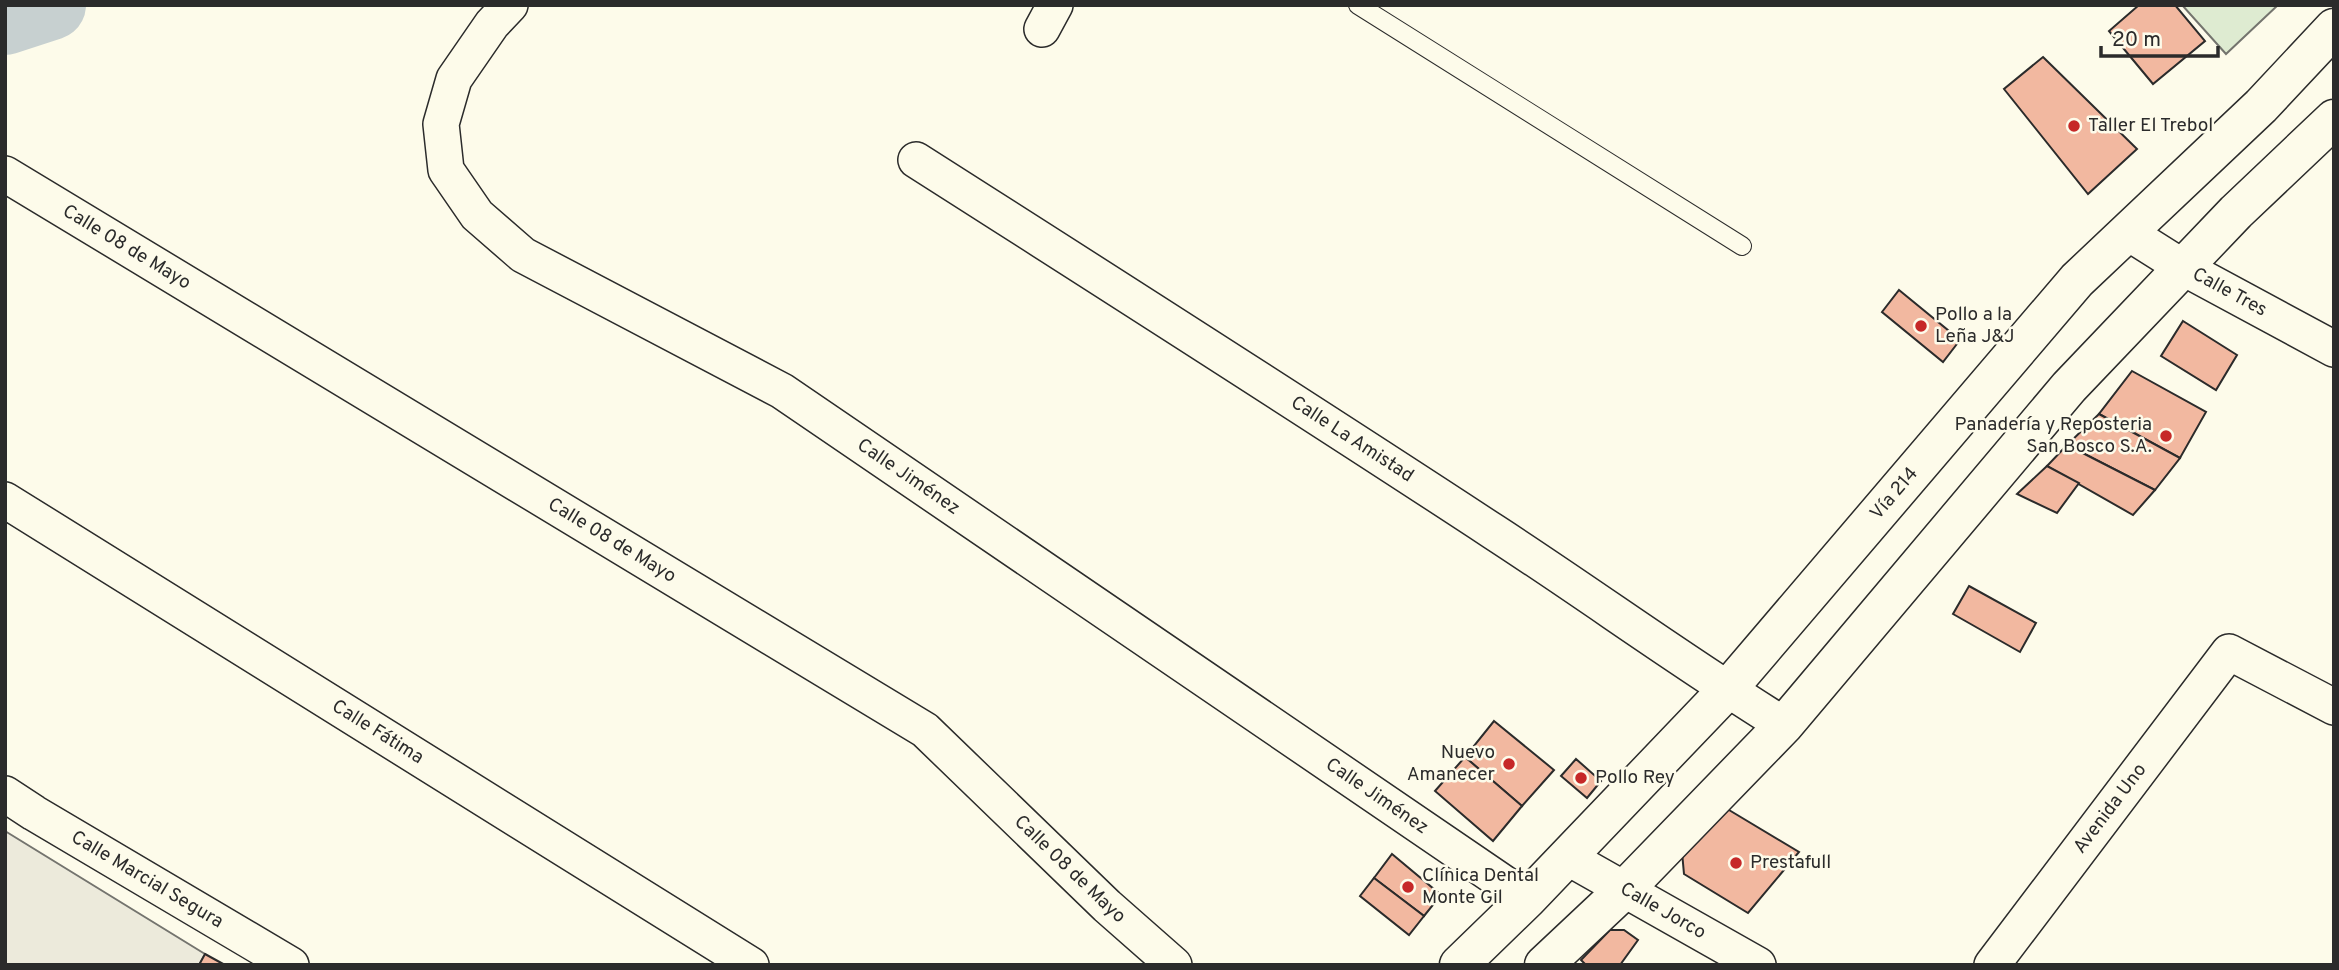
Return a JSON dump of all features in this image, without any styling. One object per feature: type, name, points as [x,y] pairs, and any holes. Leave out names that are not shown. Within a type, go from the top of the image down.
[{"type":"main road","name":"Vía 214","points":[[1460,965],[1727,690],[2077,280],[2261,106],[2334,28]]},
{"type":"main road","points":[[1544,965],[1626,888],[1784,724],[2069,387],[2236,212],[2334,119]]},
{"type":"street","name":"Calle Jiménez","points":[[510,5],[492,24],[454,79],[441,124],[446,170],[477,215],[495,231],[523,255],[782,391],[1527,899]]},
{"type":"street","name":"Calle La Amistad","points":[[916,160],[1231,360],[1500,536],[1727,690],[1784,724]]},
{"type":"street","name":"Calle 08 de Mayo","points":[[5,174],[925,730],[1107,906],[1174,965]]},
{"type":"street","name":"Calle Tres","points":[[2127,232],[2184,268],[2334,349]]},
{"type":"street","name":"Calle Fátima","points":[[5,500],[751,965]]},
{"type":"street","name":"Avenida Uno","points":[[1992,965],[2229,652],[2334,707]]},
{"type":"street","name":"Calle Marcial Segura","points":[[5,794],[291,965]]},
{"type":"street","name":"Calle Jorco","points":[[1567,857],[1758,965]]},
{"type":"lane","points":[[1358,5],[1742,246]]},
{"type":"green space","points":[[2182,5],[2278,5],[2226,54]]},
{"type":"shaded area","points":[[5,831],[205,954],[199,965],[5,965]]},
{"type":"building","points":[[2139,5],[2175,5],[2205,41],[2153,84],[2109,31]]},
{"type":"building","name":"Taller El Trebol","points":[[2043,57],[2137,149],[2088,194],[2004,89]]},
{"type":"building","name":"Pollo a la Leña J&J","points":[[1899,290],[1960,340],[1943,362],[1882,312]]},
{"type":"building","points":[[2183,321],[2237,355],[2216,390],[2161,356]]},
{"type":"building","name":"Panadería y Reposteria San Bosco S.A.","points":[[2132,371],[2206,412],[2180,458],[2099,414]]},
{"type":"building","points":[[2099,414],[2180,458],[2155,490],[2067,445]]},
{"type":"building","points":[[2067,445],[2155,490],[2133,515],[2047,466]]},
{"type":"building","points":[[2047,466],[2079,483],[2057,513],[2017,494]]},
{"type":"building","points":[[1969,586],[2036,623],[2020,652],[1953,614]]},
{"type":"building","name":"Nuevo Amanecer","points":[[1494,721],[1554,770],[1522,806],[1465,757]]},
{"type":"building","points":[[1465,757],[1522,806],[1493,841],[1435,791]]},
{"type":"building","name":"Pollo Rey","points":[[1576,759],[1601,781],[1587,798],[1561,776]]},
{"type":"building","name":"Prestafull","points":[[1724,807],[1799,852],[1748,913],[1684,874],[1682,852]]},
{"type":"building","name":"Clínica Dental Monte Gil","points":[[1392,854],[1441,895],[1424,916],[1374,878]]},
{"type":"building","points":[[1374,878],[1424,916],[1409,935],[1360,896]]},
{"type":"building","points":[[1610,930],[1624,930],[1638,940],[1620,965],[1586,965],[1581,960]]},
{"type":"building","points":[[205,954],[225,965],[199,965]]},
{"type":"waterway","points":[[5,20],[51,5]]},
{"type":"place","name":"Taller El Trebol","points":[[2074,126]]},
{"type":"place","name":"Pollo a la Leña J&J","points":[[1921,326]]},
{"type":"place","name":"Panadería y Reposteria San Bosco S.A.","points":[[2166,436]]},
{"type":"place","name":"Nuevo Amanecer","points":[[1509,764]]},
{"type":"place","name":"Pollo Rey","points":[[1581,778]]},
{"type":"place","name":"Prestafull","points":[[1736,863]]},
{"type":"place","name":"Clínica Dental Monte Gil","points":[[1408,887]]}]
